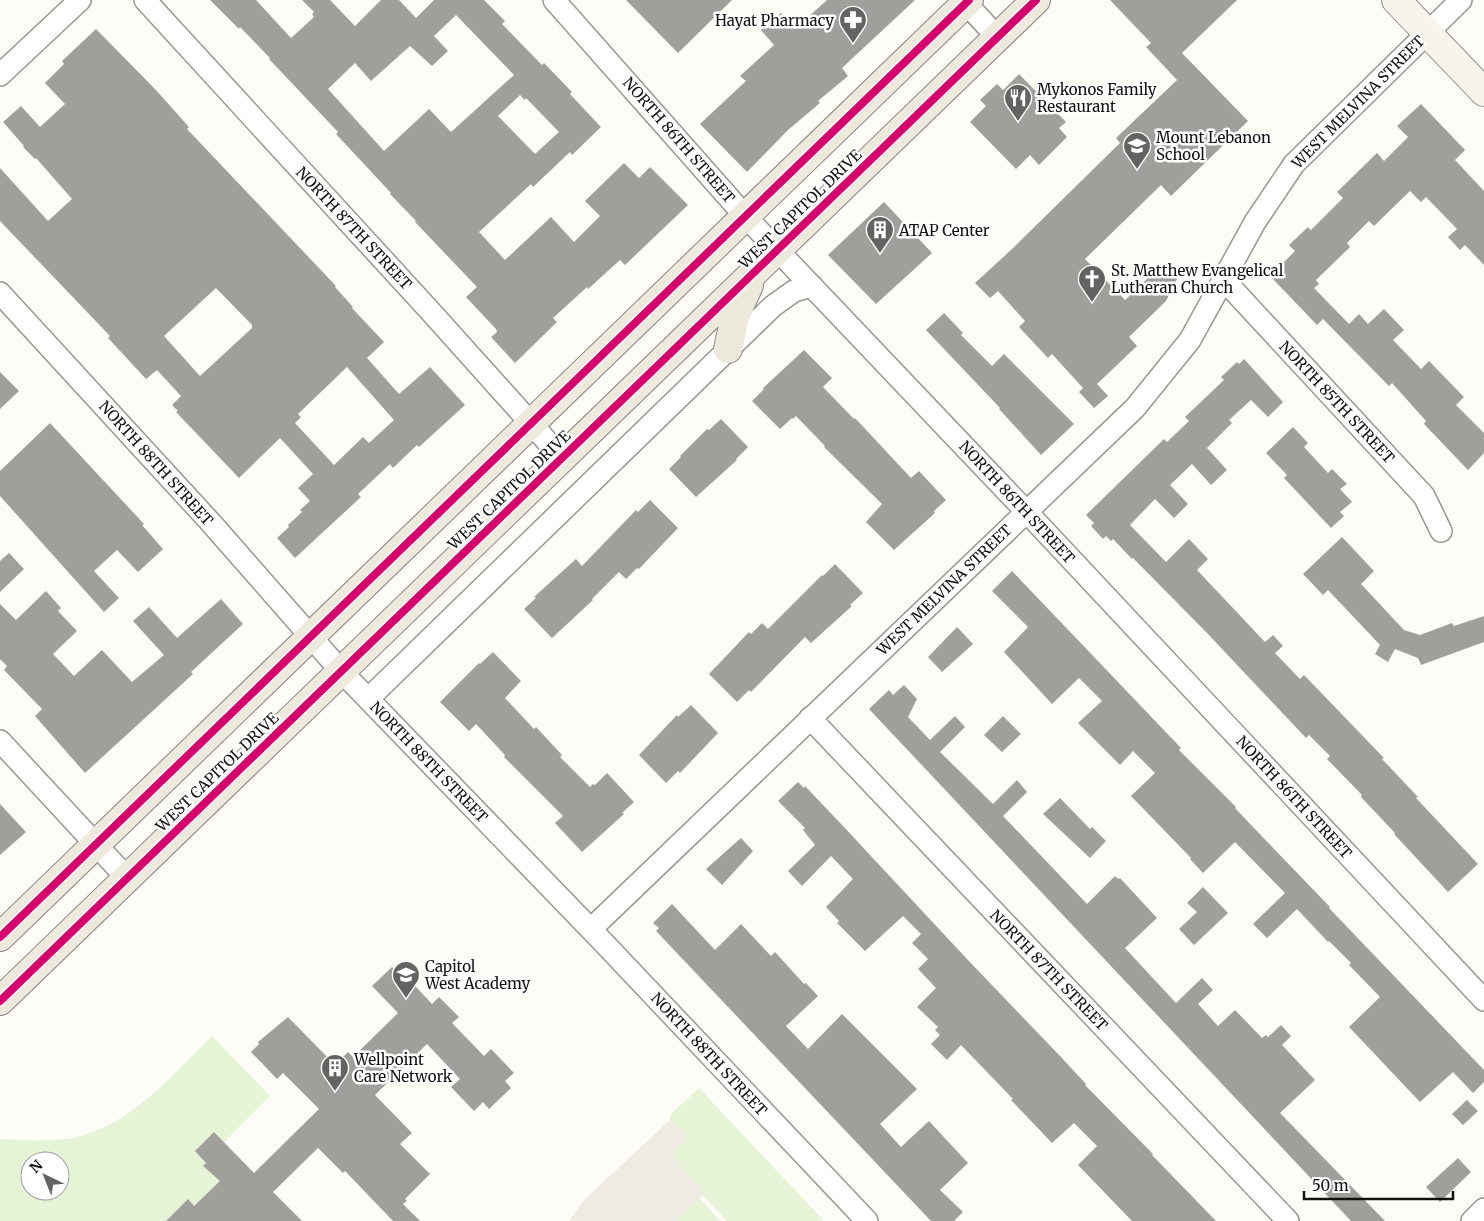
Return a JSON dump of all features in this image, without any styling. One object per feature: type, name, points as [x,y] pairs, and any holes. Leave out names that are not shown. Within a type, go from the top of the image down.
[{"type":"main road","name":"WEST CAPITOL DRIVE","points":[[0,1000],[1036,0]]},
{"type":"main road","points":[[0,937],[966,1]]},
{"type":"main road","points":[[728,349],[735,316],[757,270]]},
{"type":"street","points":[[0,75],[80,0]]},
{"type":"street","name":"NORTH 87TH STREET","points":[[145,0],[562,458]]},
{"type":"street","name":"NORTH 86TH STREET","points":[[554,0],[746,216],[1484,1000]]},
{"type":"street","points":[[1396,0],[1484,92]]},
{"type":"street","name":"WEST MELVINA STREET","points":[[591,929],[1135,408],[1190,340],[1254,222],[1294,164],[1461,0]]},
{"type":"street","points":[[966,1],[998,38]]},
{"type":"street","name":"NORTH 85TH STREET","points":[[1224,280],[1424,496],[1441,531]]},
{"type":"street","points":[[368,699],[780,300],[794,291],[812,286]]},
{"type":"street","name":"NORTH 88TH STREET","points":[[0,293],[212,524],[341,671],[591,929],[867,1221]]},
{"type":"street","name":"NORTH 87TH STREET","points":[[810,718],[1288,1221]]},
{"type":"street","points":[[0,741],[127,878]]},
{"type":"street","points":[[1472,1221],[1484,1209]]},
{"type":"green space","points":[[212,1036],[270,1096],[224,1142],[214,1132],[195,1151],[206,1163],[203,1166],[220,1181],[194,1206],[188,1200],[175,1211],[182,1219],[169,1218],[166,1221],[0,1221],[0,1139],[54,1140],[72,1138],[93,1132],[113,1123],[131,1111],[165,1083]]},
{"type":"green space","points":[[699,1088],[824,1221],[727,1221],[698,1190],[700,1187],[671,1155],[687,1139],[670,1120],[671,1114]]},
{"type":"green space","points":[[699,1198],[720,1221],[676,1221]]},
{"type":"shaded area","points":[[670,1120],[687,1139],[671,1155],[700,1187],[698,1190],[703,1195],[676,1221],[569,1221],[585,1199]]},
{"type":"building","points":[[210,0],[256,0],[291,38],[314,17],[312,14],[314,12],[302,0],[330,0],[355,26],[381,0],[399,0],[416,18],[434,0],[484,0],[505,21],[502,24],[542,65],[544,63],[572,92],[570,94],[601,127],[572,155],[570,152],[533,187],[531,184],[479,232],[505,260],[551,217],[574,242],[600,216],[585,201],[624,163],[639,178],[650,167],[688,205],[625,265],[620,260],[553,318],[557,322],[515,363],[491,337],[497,332],[496,329],[466,297],[477,287],[415,222],[391,193],[336,134],[338,132],[270,58],[240,27],[239,29]],"holes":[[[456,15],[514,75],[451,132],[429,109],[384,151],[328,89],[355,63],[371,81],[410,46],[432,66],[448,51],[434,36]],[[520,95],[525,100],[526,98],[559,132],[535,154],[498,116]]]},
{"type":"building","points":[[626,0],[732,0],[678,53]]},
{"type":"building","points":[[827,0],[915,0],[842,68],[848,76],[818,101],[820,103],[788,130],[747,172],[700,124],[746,81],[740,76],[774,45],[761,30],[781,13],[795,29]]},
{"type":"building","points":[[1110,0],[1237,0],[1182,53],[1248,121],[1171,196],[1161,185],[1085,259],[1125,300],[1149,277],[1172,267],[1179,275],[1166,301],[1129,337],[1137,346],[1097,384],[1108,396],[1094,408],[1079,392],[1083,388],[1052,354],[1048,358],[1019,327],[1025,321],[998,291],[990,298],[975,283],[1120,143],[1116,138],[1177,80],[1146,47],[1151,43]]},
{"type":"building","points":[[96,29],[155,89],[189,127],[187,129],[336,286],[352,308],[384,342],[367,358],[399,394],[430,367],[465,405],[419,447],[417,445],[393,468],[390,464],[358,494],[361,497],[295,558],[277,538],[289,527],[288,525],[302,512],[300,510],[310,501],[298,488],[313,474],[280,438],[239,478],[176,412],[178,411],[172,405],[181,396],[157,370],[146,379],[108,338],[110,336],[0,221],[0,168],[48,221],[72,199],[36,158],[23,147],[3,122],[21,106],[40,127],[65,104],[45,83],[64,64],[62,61]],"holes":[[[216,288],[252,325],[252,328],[200,376],[164,336]],[[347,367],[394,420],[369,443],[363,437],[334,465],[295,423],[301,417],[298,414]]]},
{"type":"building","name":"Mykonos Family Restaurant","points":[[1019,74],[1066,122],[1059,128],[1067,137],[1039,165],[1030,155],[1016,169],[970,122],[986,106],[980,100],[997,84],[1003,90]]},
{"type":"building","points":[[1421,104],[1465,150],[1455,160],[1484,191],[1484,265],[1465,245],[1460,250],[1448,237],[1457,229],[1426,197],[1421,202],[1410,191],[1374,226],[1369,221],[1347,243],[1350,247],[1316,280],[1319,284],[1314,288],[1349,324],[1359,314],[1368,324],[1384,309],[1404,330],[1393,340],[1421,369],[1429,361],[1464,397],[1456,405],[1484,433],[1484,453],[1468,470],[1424,424],[1426,421],[1392,383],[1389,386],[1323,319],[1317,325],[1270,276],[1295,251],[1289,245],[1308,227],[1311,230],[1343,198],[1337,192],[1377,153],[1384,161],[1408,137],[1397,126]]},
{"type":"building","name":"ATAP Center","points":[[884,202],[932,253],[876,304],[828,255]]},
{"type":"building","points":[[944,313],[963,333],[961,335],[992,366],[1004,354],[1074,424],[1041,455],[1000,408],[926,330]]},
{"type":"building","points":[[804,350],[832,378],[823,387],[911,478],[919,471],[946,500],[934,511],[935,513],[894,550],[866,522],[882,504],[824,447],[796,416],[780,429],[752,401],[763,388]]},
{"type":"building","points":[[1244,359],[1283,402],[1268,417],[1251,400],[1229,420],[1232,423],[1207,448],[1227,470],[1211,485],[1192,464],[1170,485],[1188,504],[1174,518],[1155,499],[1130,525],[1166,562],[1189,539],[1208,559],[1197,570],[1265,642],[1273,635],[1283,646],[1275,653],[1300,679],[1304,675],[1384,758],[1382,759],[1418,797],[1416,798],[1478,864],[1448,892],[1361,797],[1362,795],[1327,759],[1330,756],[1309,735],[1306,738],[1133,558],[1113,539],[1111,541],[1106,536],[1103,539],[1091,526],[1094,523],[1086,515],[1164,439],[1167,442],[1189,421],[1185,417],[1224,380],[1221,377],[1237,362],[1239,364]]},
{"type":"building","points":[[0,372],[19,391],[0,409]]},
{"type":"building","points":[[721,419],[748,447],[737,460],[696,497],[669,469],[707,429],[709,430]]},
{"type":"building","points":[[50,423],[144,524],[142,525],[163,549],[138,572],[117,550],[94,571],[119,598],[104,612],[0,496],[0,471]]},
{"type":"building","points":[[1293,427],[1308,443],[1304,447],[1328,473],[1332,469],[1347,484],[1340,489],[1352,502],[1340,512],[1344,516],[1331,528],[1284,478],[1287,475],[1266,453]]},
{"type":"building","points":[[650,500],[678,528],[639,569],[637,568],[626,579],[619,572],[593,600],[552,638],[524,609],[536,598],[534,597],[576,559],[582,566],[636,510],[638,512]]},
{"type":"building","points":[[1342,537],[1374,571],[1361,584],[1404,630],[1420,635],[1452,623],[1454,626],[1484,616],[1484,642],[1421,665],[1418,658],[1395,649],[1388,662],[1375,654],[1380,645],[1328,590],[1323,595],[1303,574]]},
{"type":"building","points":[[9,553],[24,569],[0,592],[0,561]]},
{"type":"building","points":[[835,564],[863,593],[850,605],[852,606],[811,643],[805,637],[751,692],[749,690],[737,702],[709,674],[749,632],[751,634],[762,623],[768,629]]},
{"type":"building","points":[[1012,571],[1181,748],[1179,750],[1236,807],[1329,908],[1484,1070],[1484,1082],[1473,1093],[1453,1072],[1420,1102],[1349,1027],[1380,997],[1349,965],[1351,963],[1297,909],[1267,938],[1253,924],[1285,893],[1235,842],[1203,873],[1131,796],[1155,773],[1133,751],[1120,765],[1078,723],[1102,701],[1079,678],[1052,704],[1004,652],[1028,627],[992,591]]},
{"type":"building","points":[[46,591],[61,608],[58,611],[77,631],[53,654],[74,676],[102,650],[132,682],[164,655],[133,621],[149,607],[177,638],[221,599],[243,624],[191,672],[193,674],[85,773],[35,716],[42,709],[4,670],[7,666],[0,659],[0,604],[16,620]]},
{"type":"building","points":[[957,627],[973,644],[942,672],[928,657]]},
{"type":"building","points":[[493,652],[521,681],[505,698],[534,729],[536,727],[562,755],[560,757],[590,787],[593,784],[595,785],[607,773],[634,802],[622,813],[624,814],[582,852],[555,823],[563,816],[504,757],[505,755],[476,724],[469,731],[440,702],[479,663]]},
{"type":"building","points":[[904,685],[917,699],[908,717],[930,740],[955,716],[965,727],[940,752],[993,804],[1017,780],[1027,792],[1003,816],[1087,904],[1115,876],[1118,879],[1120,878],[1157,918],[1125,948],[1176,1003],[1202,978],[1213,990],[1198,1004],[1218,1026],[1235,1010],[1262,1038],[1266,1035],[1268,1037],[1281,1025],[1291,1036],[1282,1045],[1315,1080],[1280,1113],[1385,1221],[1351,1221],[869,709],[889,690],[893,695]]},
{"type":"building","points":[[691,705],[718,733],[680,773],[678,771],[666,783],[639,755],[677,715],[678,717]]},
{"type":"building","points":[[1003,716],[1021,734],[1002,752],[984,735]]},
{"type":"building","points":[[798,782],[804,788],[805,786],[1060,1056],[1085,1085],[1216,1221],[1132,1221],[1078,1165],[1097,1146],[1074,1123],[1052,1143],[961,1045],[947,1060],[931,1044],[940,1035],[935,1030],[938,1027],[917,1007],[936,988],[918,969],[928,959],[912,943],[921,934],[903,916],[865,951],[837,923],[839,921],[826,907],[853,879],[831,856],[802,886],[788,871],[815,845],[803,830],[805,828],[778,801]]},
{"type":"building","points":[[1060,798],[1090,829],[1092,827],[1106,841],[1090,858],[1043,814]]},
{"type":"building","points":[[0,804],[26,832],[0,855]]},
{"type":"building","points":[[741,838],[753,851],[722,885],[706,869]]},
{"type":"building","points":[[1203,887],[1228,913],[1194,945],[1179,929],[1197,912],[1187,903]]},
{"type":"building","points":[[672,904],[715,950],[741,924],[771,956],[775,952],[804,984],[806,983],[818,996],[786,1026],[808,1049],[842,1014],[917,1089],[880,1124],[901,1147],[929,1121],[968,1163],[940,1190],[963,1212],[954,1221],[931,1221],[656,931],[659,928],[653,923]]},
{"type":"building","name":"Wellpoint Care Network","points":[[392,967],[401,976],[404,974],[432,1004],[439,997],[459,1017],[452,1023],[484,1056],[491,1049],[514,1073],[505,1081],[511,1088],[489,1109],[483,1102],[474,1111],[451,1087],[460,1079],[427,1044],[375,1095],[412,1133],[400,1144],[430,1174],[405,1199],[407,1201],[403,1204],[420,1221],[393,1221],[345,1171],[343,1173],[318,1148],[273,1192],[302,1221],[166,1221],[188,1199],[194,1206],[220,1181],[203,1166],[206,1163],[195,1151],[214,1132],[254,1173],[319,1109],[283,1073],[277,1079],[251,1052],[259,1044],[258,1042],[288,1017],[335,1065],[348,1052],[353,1057],[398,1013],[372,986]]},
{"type":"building","points":[[1467,1100],[1478,1111],[1463,1125],[1452,1114]]},
{"type":"building","points":[[1458,1158],[1471,1172],[1440,1202],[1426,1187]]},
{"type":"cycle path","points":[[0,937],[969,0]]},
{"type":"cycle path","points":[[0,1001],[1036,0]]},
{"type":"place","name":"Hayat Pharmacy","points":[[853,44]]},
{"type":"place","name":"Mykonos Family Restaurant","points":[[1018,122]]},
{"type":"place","name":"Mount Lebanon School","points":[[1137,170]]},
{"type":"place","name":"ATAP Center","points":[[880,254]]},
{"type":"place","name":"St. Matthew Evangelical Lutheran Church","points":[[1092,303]]},
{"type":"place","name":"Capitol West Academy","points":[[406,999]]},
{"type":"place","name":"Wellpoint Care Network","points":[[335,1092]]}]
